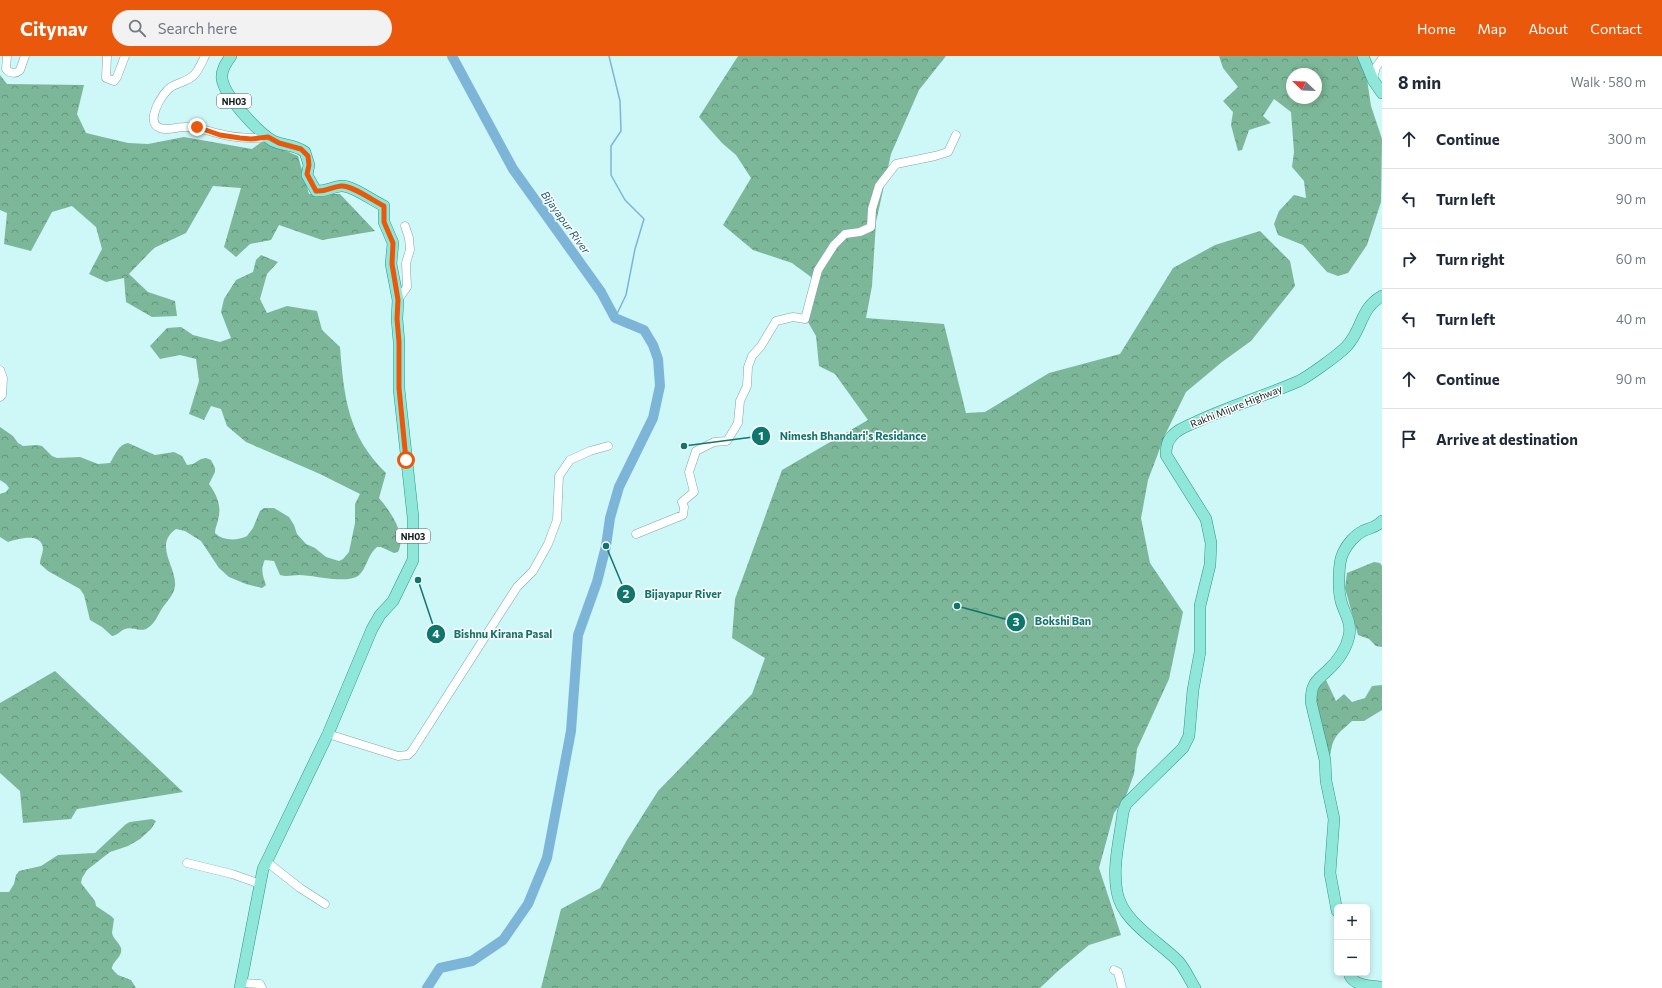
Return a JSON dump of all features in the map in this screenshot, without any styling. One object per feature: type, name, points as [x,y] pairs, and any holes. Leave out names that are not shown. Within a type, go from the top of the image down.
[{"type":"main road","name":"NH03","points":[[231,56],[222,72],[224,84],[232,98],[250,121],[268,137],[279,143],[294,146],[305,152],[309,165],[307,174],[316,191],[324,192],[342,186],[354,189],[384,206],[384,222],[393,243],[392,264],[398,300],[397,319],[399,342],[399,388],[413,517],[413,560],[393,601],[380,615],[372,629],[328,734],[267,862],[260,884],[240,985]]},
{"type":"main road","points":[[1363,56],[1373,80],[1382,93]]},
{"type":"main road","name":"Rakhi Mijure Highway","points":[[1195,988],[1179,963],[1142,930],[1126,913],[1117,894],[1116,882],[1123,812],[1126,804],[1183,748],[1189,736],[1193,690],[1200,652],[1200,606],[1210,565],[1211,544],[1206,519],[1166,455],[1166,448],[1173,434],[1183,428],[1212,414],[1306,377],[1346,347],[1359,326],[1366,310],[1372,302],[1382,296]]},
{"type":"main road","points":[[1336,904],[1330,873],[1334,819],[1327,788],[1325,760],[1311,702],[1311,695],[1314,684],[1338,659],[1346,646],[1349,635],[1348,620],[1340,595],[1340,567],[1342,553],[1359,533],[1376,526],[1382,521]]},
{"type":"main road","points":[[1351,976],[1357,983],[1382,987]]},
{"type":"street","points":[[7,56],[6,69],[15,73],[20,70],[25,56]]},
{"type":"street","points":[[107,56],[106,78],[114,81],[126,56]]},
{"type":"street","points":[[205,56],[201,65],[189,79],[169,89],[154,113],[155,124],[157,127],[164,129],[197,127],[220,135],[240,138],[251,139],[268,137]]},
{"type":"street","points":[[1373,80],[1376,67],[1382,59]]},
{"type":"street","points":[[636,534],[683,515],[684,507],[682,502],[694,492],[689,472],[696,451],[714,442],[727,441],[738,423],[740,402],[747,386],[748,367],[752,356],[761,346],[776,321],[792,317],[805,320],[818,270],[834,245],[845,234],[860,232],[871,227],[872,209],[879,186],[896,164],[948,152],[956,135]]},
{"type":"street","points":[[398,300],[407,287],[406,263],[410,250],[409,238],[405,226]]},
{"type":"street","points":[[0,370],[3,378],[2,395],[0,397]]},
{"type":"street","points":[[328,734],[398,756],[408,755],[417,745],[517,588],[533,570],[548,544],[557,520],[560,476],[570,460],[590,451],[608,446]]},
{"type":"street","points":[[267,862],[300,888],[325,904]]},
{"type":"street","points":[[187,863],[232,874],[260,884]]},
{"type":"street","points":[[1114,970],[1118,972],[1122,988]]},
{"type":"street","points":[[240,985],[260,984],[262,988]]},
{"type":"green space","points":[[738,56],[946,56],[919,90],[891,154],[876,222],[872,286],[866,318],[944,324],[966,413],[985,412],[1049,373],[1120,354],[1173,268],[1215,245],[1260,231],[1290,261],[1295,286],[1251,341],[1222,362],[1186,392],[1165,435],[1148,480],[1141,518],[1150,563],[1183,612],[1169,679],[1137,749],[1134,774],[1126,796],[1114,813],[1099,868],[1121,935],[1089,945],[1040,988],[541,988],[561,909],[600,888],[627,840],[658,791],[752,694],[765,658],[732,638],[735,599],[782,470],[868,420],[835,374],[819,366],[816,336],[808,322],[812,291],[811,277],[792,263],[753,250],[723,225],[751,178],[736,155],[722,143],[699,117]]},
{"type":"green space","points":[[1219,56],[1361,56],[1365,66],[1371,106],[1382,139],[1381,202],[1367,245],[1348,273],[1338,276],[1327,272],[1303,245],[1278,235],[1274,224],[1279,211],[1294,195],[1306,198],[1304,181],[1292,167],[1294,152],[1291,112],[1274,99],[1263,116],[1271,123],[1249,130],[1242,150],[1238,151],[1231,125],[1233,112],[1223,101],[1238,87],[1223,68]]},
{"type":"green space","points":[[0,75],[7,84],[84,85],[77,114],[86,133],[128,143],[148,144],[184,137],[252,149],[263,141],[298,156],[309,194],[340,194],[375,231],[322,240],[279,225],[271,240],[250,244],[236,257],[224,247],[241,188],[213,186],[186,233],[154,248],[129,274],[148,292],[175,301],[177,316],[152,317],[126,302],[124,278],[106,282],[89,274],[102,249],[96,227],[72,206],[52,212],[31,251],[4,244],[7,213],[0,210]]},
{"type":"green space","points":[[261,255],[278,262],[267,274],[260,299],[267,313],[287,306],[317,311],[322,330],[340,347],[346,400],[350,415],[363,445],[386,473],[379,498],[388,509],[399,530],[400,545],[398,552],[394,553],[381,547],[377,547],[371,554],[361,573],[353,578],[346,579],[305,575],[280,575],[274,561],[265,560],[262,569],[266,585],[262,588],[246,584],[229,577],[219,568],[201,541],[185,531],[176,529],[169,535],[166,542],[166,549],[175,579],[175,586],[171,595],[155,621],[149,627],[143,630],[128,628],[112,636],[102,627],[90,620],[84,595],[80,589],[48,571],[40,564],[43,548],[38,540],[28,538],[8,542],[0,537],[0,494],[6,492],[9,488],[0,480],[0,427],[13,436],[18,443],[23,446],[42,446],[52,456],[57,458],[80,457],[98,464],[110,463],[119,448],[128,443],[155,455],[174,452],[182,456],[187,465],[206,458],[211,460],[215,468],[215,472],[209,484],[214,492],[219,506],[219,515],[215,530],[215,533],[218,536],[226,539],[239,539],[247,536],[253,528],[260,511],[264,508],[274,508],[289,517],[297,534],[306,544],[315,548],[326,557],[339,561],[349,552],[355,523],[355,504],[360,494],[320,474],[246,442],[227,426],[221,409],[211,406],[204,420],[189,414],[199,381],[196,359],[180,355],[160,359],[150,346],[167,328],[181,327],[193,335],[220,342],[231,338],[221,312],[224,299],[236,280],[253,272],[256,260]]},
{"type":"green space","points":[[1374,562],[1380,563],[1382,566],[1382,647],[1376,646],[1369,639],[1358,635],[1345,588],[1347,573]]},
{"type":"green space","points":[[55,671],[183,792],[77,809],[71,819],[23,823],[20,791],[0,773],[0,703]]},
{"type":"green space","points":[[1326,680],[1336,701],[1344,694],[1352,702],[1365,698],[1372,686],[1382,685],[1382,710],[1364,721],[1352,721],[1343,729],[1334,740],[1330,757],[1326,754],[1314,702],[1316,689]]},
{"type":"green space","points":[[152,819],[156,821],[151,829],[140,839],[128,846],[110,852],[87,870],[81,883],[95,901],[96,906],[114,919],[112,933],[121,948],[121,951],[112,966],[112,969],[118,975],[131,980],[136,988],[0,988],[0,892],[9,892],[19,871],[41,866],[58,855],[95,853],[126,824],[130,822]]},
{"type":"waterway","name":"Bijayapur River","points":[[427,988],[440,968],[472,961],[503,940],[528,904],[547,858],[571,731],[578,635],[597,582],[606,546],[610,518],[619,487],[653,418],[660,386],[658,359],[653,345],[644,330],[615,318],[601,292],[513,169],[452,56]]},
{"type":"waterway","points":[[609,56],[620,101],[621,131],[611,146],[611,175],[625,200],[644,219],[635,249],[626,295],[615,318]]},
{"type":"place","name":"Nimesh Bhandari's Residance","points":[[684,446]]},
{"type":"place","name":"Bijayapur River","points":[[606,546]]},
{"type":"place","name":"Bishnu Kirana Pasal","points":[[418,580]]},
{"type":"place","name":"Bokshi Ban","points":[[957,606]]},
{"type":"route","points":[[197,127],[220,135],[240,138],[251,139],[268,137],[279,143],[294,146],[301,149],[308,156],[309,165],[307,174],[316,191],[324,192],[342,186],[354,189],[384,206],[384,222],[393,243],[392,264],[398,300],[397,319],[399,342],[399,388],[406,460]]}]
